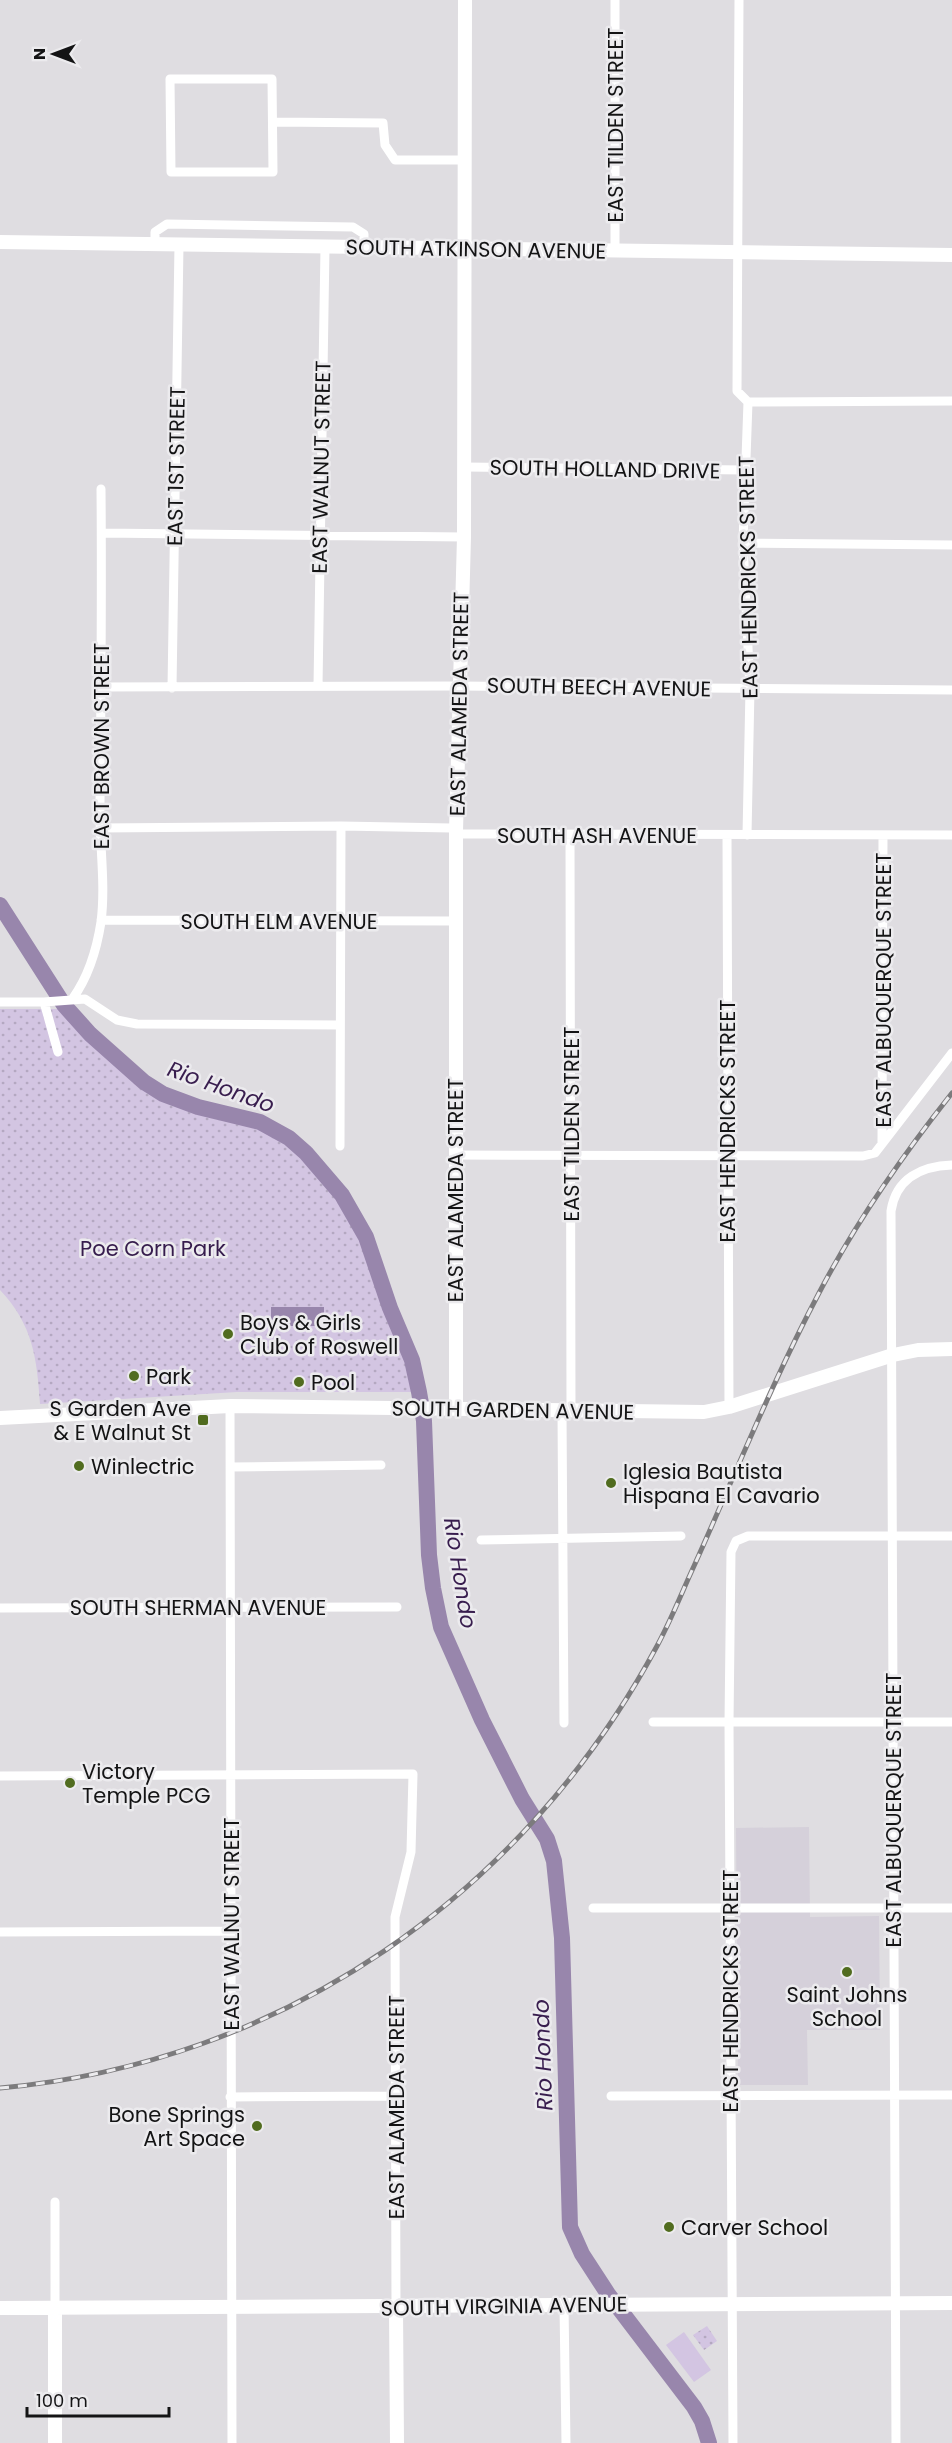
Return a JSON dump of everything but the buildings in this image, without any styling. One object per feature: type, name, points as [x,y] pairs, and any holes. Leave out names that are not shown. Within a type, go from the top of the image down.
[{"type":"street","name":"EAST ALAMEDA STREET","points":[[456,1407],[456,831],[464,537],[465,0]]},
{"type":"street","name":"EAST TILDEN STREET","points":[[615,0],[615,250]]},
{"type":"street","name":"EAST HENDRICKS STREET","points":[[739,0],[737,391],[748,402],[743,543],[750,689],[747,835]]},
{"type":"street","points":[[170,79],[272,79],[273,122],[273,172],[171,172],[170,79]]},
{"type":"street","points":[[273,122],[383,123],[385,145],[395,160],[465,160]]},
{"type":"street","points":[[155,245],[155,232],[167,224],[353,227],[364,234],[364,248]]},
{"type":"street","name":"SOUTH ATKINSON AVENUE","points":[[0,242],[952,255]]},
{"type":"street","name":"EAST 1ST STREET","points":[[172,688],[179,245]]},
{"type":"street","name":"EAST WALNUT STREET","points":[[318,686],[325,247]]},
{"type":"street","points":[[748,402],[952,401]]},
{"type":"street","name":"SOUTH HOLLAND DRIVE","points":[[464,467],[746,470]]},
{"type":"street","name":"EAST BROWN STREET","points":[[71,999],[82,983],[95,951],[103,893],[100,828],[101,489]]},
{"type":"street","points":[[102,532],[464,537]]},
{"type":"street","points":[[743,543],[952,545]]},
{"type":"street","name":"SOUTH BEECH AVENUE","points":[[101,687],[460,686],[952,690]]},
{"type":"street","points":[[340,1146],[341,826]]},
{"type":"street","name":"SOUTH ASH AVENUE","points":[[100,828],[341,826],[451,828],[461,834],[570,836],[952,835]]},
{"type":"street","name":"EAST ALBUQUERQUE STREET","points":[[882,1144],[883,835]]},
{"type":"street","name":"EAST TILDEN STREET","points":[[564,1724],[563,1538],[571,1156],[570,836]]},
{"type":"street","name":"EAST HENDRICKS STREET","points":[[727,836],[729,1407]]},
{"type":"street","name":"SOUTH ELM AVENUE","points":[[101,920],[456,921]]},
{"type":"street","points":[[0,1002],[85,999],[110,1016],[128,1023],[340,1024]]},
{"type":"street","points":[[48,1002],[58,1052]]},
{"type":"street","points":[[455,1155],[863,1156],[874,1153],[882,1144],[952,1053]]},
{"type":"street","name":"EAST ALBUQUERQUE STREET","points":[[896,2443],[891,1211],[895,1196],[906,1181],[926,1168],[952,1165]]},
{"type":"street","name":"SOUTH GARDEN AVENUE","points":[[0,1418],[230,1406],[456,1407],[693,1412],[729,1407],[892,1355],[918,1350],[952,1349]]},
{"type":"street","name":"EAST WALNUT STREET","points":[[230,1406],[232,2443]]},
{"type":"street","points":[[230,1467],[381,1465]]},
{"type":"street","points":[[481,1540],[681,1536]]},
{"type":"street","name":"EAST HENDRICKS STREET","points":[[733,2443],[729,1722],[731,1552],[736,1541],[748,1536],[892,1536]]},
{"type":"street","points":[[892,1536],[952,1536]]},
{"type":"street","name":"SOUTH SHERMAN AVENUE","points":[[0,1608],[397,1607]]},
{"type":"street","points":[[653,1722],[952,1722]]},
{"type":"street","name":"EAST ALAMEDA STREET","points":[[231,1775],[413,1774],[411,1852],[395,1917],[397,2443]]},
{"type":"street","points":[[0,1776],[231,1775]]},
{"type":"street","points":[[593,1908],[952,1908]]},
{"type":"street","points":[[0,1932],[230,1931]]},
{"type":"street","points":[[611,2096],[952,2095]]},
{"type":"street","points":[[230,2097],[395,2096]]},
{"type":"street","points":[[55,2202],[55,2443]]},
{"type":"street","name":"SOUTH VIRGINIA AVENUE","points":[[0,2308],[396,2308],[628,2304],[952,2303]]},
{"type":"street","points":[[564,2305],[566,2443]]},
{"type":"shaded area","points":[[271,1307],[324,1307],[324,1326],[271,1326]]},
{"type":"shaded area","points":[[809,1827],[810,1917],[879,1916],[880,2030],[807,2030],[808,2085],[738,2085],[736,1828]]},
{"type":"green space","name":"Poe Corn Park","points":[[0,1009],[66,1009],[92,1038],[124,1066],[160,1090],[195,1106],[245,1118],[274,1128],[301,1147],[341,1192],[367,1238],[419,1392],[237,1392],[40,1404],[35,1357],[31,1343],[20,1316],[0,1290]]},
{"type":"green space","points":[[707,2326],[717,2341],[704,2350],[693,2335]]},
{"type":"green space","points":[[684,2332],[711,2370],[694,2382],[666,2345]]},
{"type":"waterway","name":"Rio Hondo","points":[[0,905],[64,1005],[90,1034],[144,1082],[163,1094],[198,1107],[260,1122],[289,1138],[306,1153],[342,1195],[366,1237],[390,1308],[412,1360],[419,1392],[424,1421],[429,1555],[441,1627],[482,1720],[522,1799],[547,1839],[554,1861],[562,1938],[570,2227],[582,2254],[608,2294],[694,2407],[702,2421],[709,2443]]},
{"type":"railway","points":[[0,2088],[104,2072],[203,2043],[297,2003],[385,1951],[465,1888],[538,1816],[602,1735],[657,1646],[770,1394],[819,1293],[848,1241],[881,1190],[952,1093]]},
{"type":"place","name":"Boys & Girls Club of Roswell","points":[[228,1334]]},
{"type":"place","name":"Park","points":[[134,1376]]},
{"type":"place","name":"Pool","points":[[299,1382]]},
{"type":"place","name":"S Garden Ave & E Walnut St","points":[[203,1420]]},
{"type":"place","name":"Winlectric","points":[[79,1466]]},
{"type":"place","name":"Iglesia Bautista Hispana El Cavario","points":[[611,1483]]},
{"type":"place","name":"Victory Temple PCG","points":[[70,1783]]},
{"type":"place","name":"Saint Johns School","points":[[847,1972]]},
{"type":"place","name":"Bone Springs Art Space","points":[[257,2126]]},
{"type":"place","name":"Carver School","points":[[669,2227]]}]
